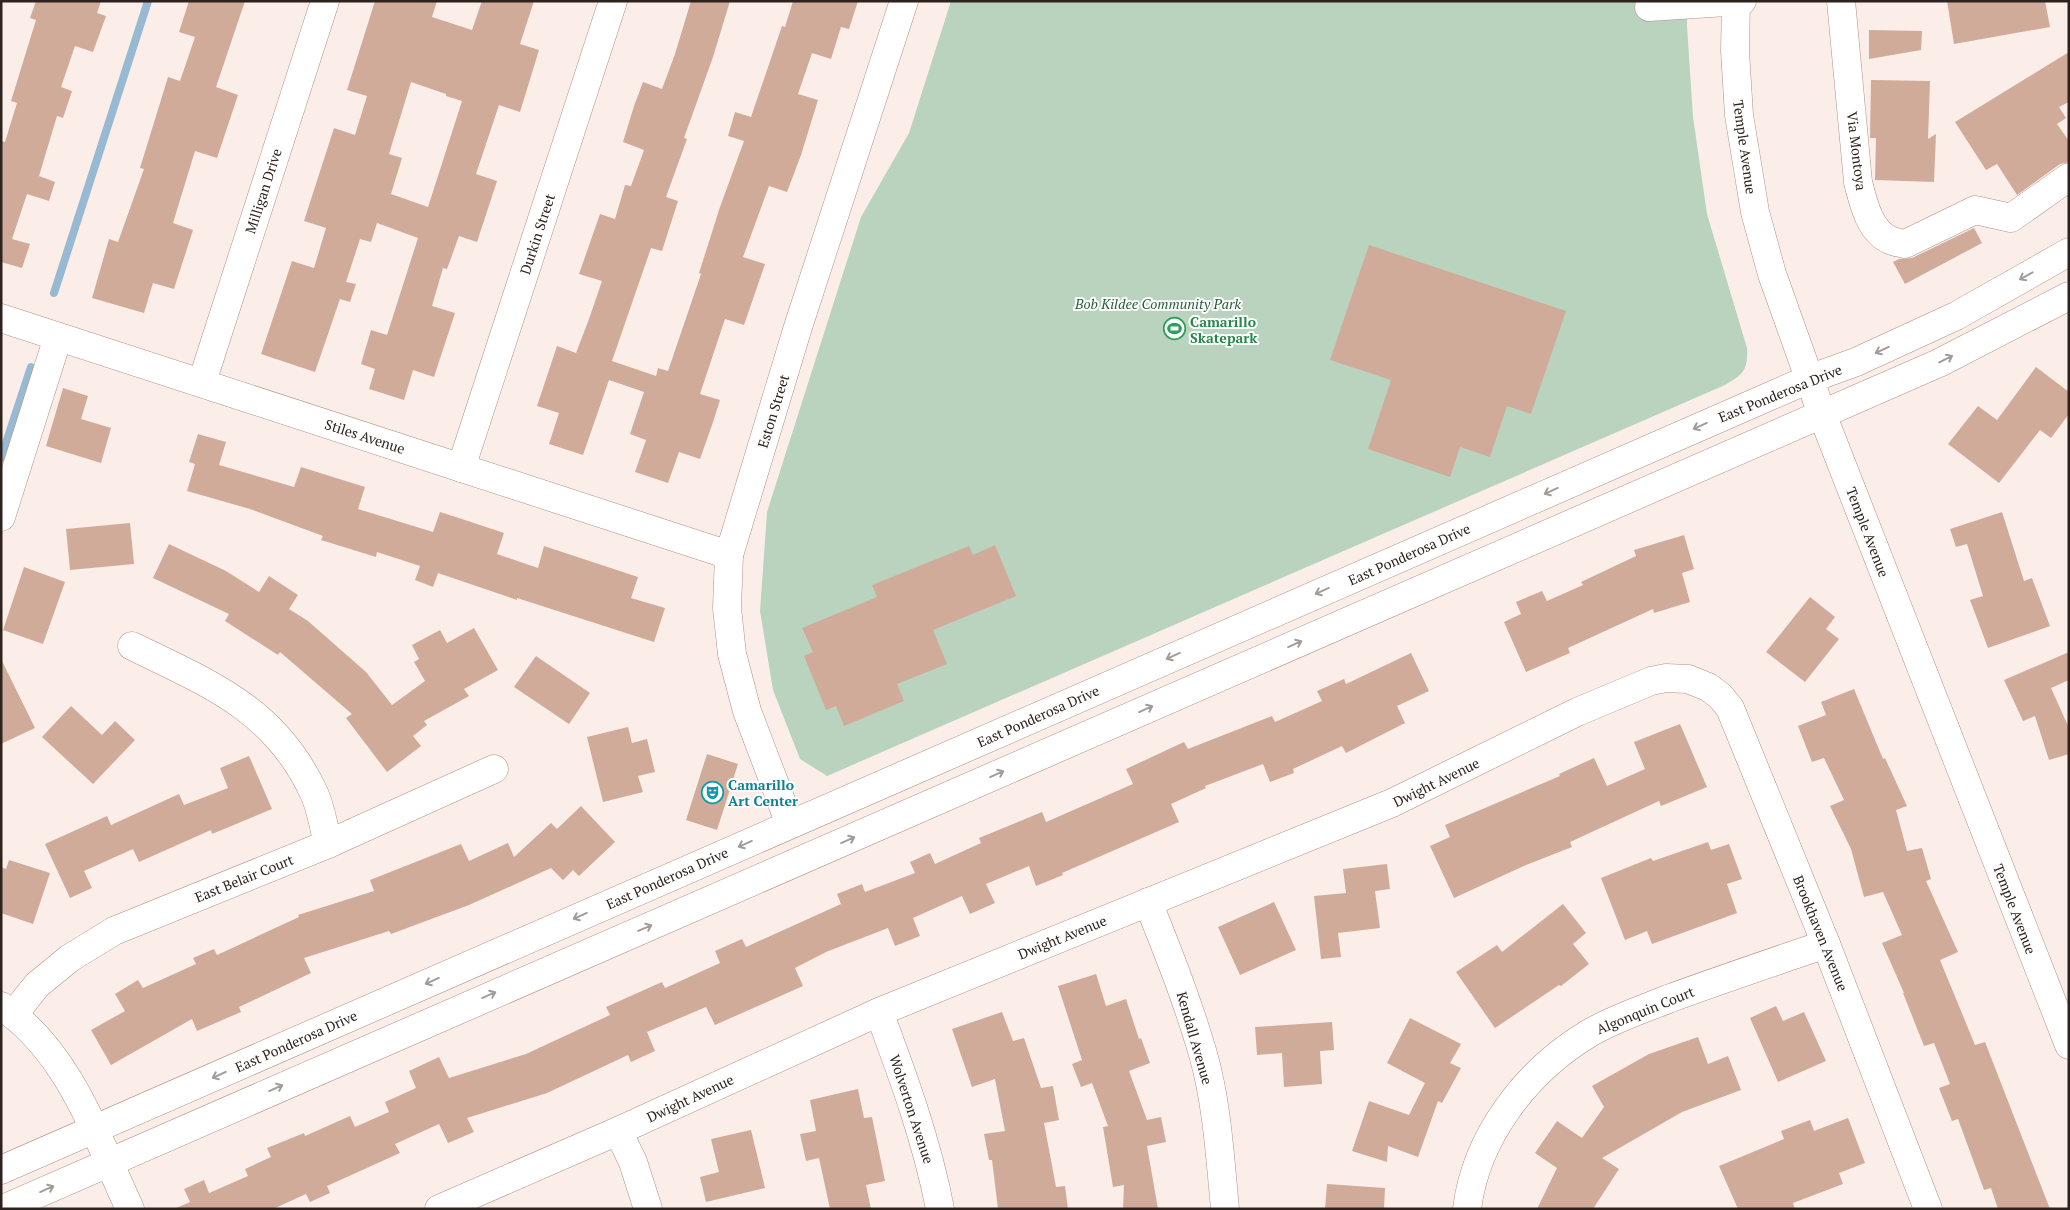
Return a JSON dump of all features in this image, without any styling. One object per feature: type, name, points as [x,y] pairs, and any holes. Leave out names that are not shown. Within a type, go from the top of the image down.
[{"type":"street","name":"Milligan Drive","points":[[202,382],[325,1]]},
{"type":"street","name":"Durkin Street","points":[[461,468],[613,1]]},
{"type":"street","name":"Eston Street","points":[[804,859],[747,711],[732,654],[727,608],[729,555],[795,337],[904,1]]},
{"type":"street","name":"Via Montoya","points":[[1841,1],[1858,182],[1866,210],[1878,230],[1888,240],[1905,244],[1975,210],[2011,218],[2069,177]]},
{"type":"street","points":[[1649,7],[1738,2]]},
{"type":"street","name":"Temple Avenue","points":[[1738,2],[1735,51],[1739,115],[1755,212],[1772,274],[1822,414],[2069,1046]]},
{"type":"street","name":"East Ponderosa Drive","points":[[1,1170],[1809,379],[1856,362],[1956,316],[2069,252]]},
{"type":"street","points":[[3,1209],[1822,414],[1938,362],[2069,296]]},
{"type":"street","name":"Stiles Avenue","points":[[1,318],[729,555]]},
{"type":"street","points":[[1,517],[58,337]]},
{"type":"street","points":[[132,646],[219,689],[240,702],[275,734],[291,753],[315,795],[328,844]]},
{"type":"street","name":"Dwight Avenue","points":[[439,1209],[618,1131],[879,1012],[1392,803],[1577,712],[1643,685],[1666,678],[1688,679]]},
{"type":"street","name":"Brookhaven Avenue","points":[[1688,679],[1708,687],[1720,696],[1730,708],[1826,944],[1928,1209]]},
{"type":"street","name":"East Belair Court","points":[[8,1010],[70,958],[114,930],[328,844],[494,769]]},
{"type":"street","name":"Kendall Avenue","points":[[1148,902],[1172,961],[1203,1054],[1212,1096],[1225,1209]]},
{"type":"street","name":"Algonquin Court","points":[[1467,1209],[1474,1176],[1501,1119],[1528,1083],[1546,1064],[1568,1047],[1614,1020],[1726,977],[1826,944]]},
{"type":"street","points":[[8,1010],[54,1056],[94,1130],[130,1209]]},
{"type":"street","name":"Wolverton Avenue","points":[[879,1012],[915,1110],[935,1183],[940,1209]]},
{"type":"street","points":[[618,1131],[632,1162],[648,1209]]},
{"type":"green space","name":"Bob Kildee Community Park","points":[[951,1],[1688,1],[1687,26],[1693,117],[1707,214],[1747,348],[1745,367],[1740,375],[1725,385],[827,776],[800,759],[773,690],[760,611],[767,512],[861,217],[909,133]]},
{"type":"building","points":[[36,1],[101,1],[97,13],[106,16],[93,52],[75,46],[61,87],[72,91],[63,118],[57,116],[39,176],[55,182],[49,201],[27,194],[12,239],[30,244],[22,268],[1,262],[1,141],[5,142],[17,103],[11,101],[36,20],[30,18]]},
{"type":"building","points":[[189,1],[245,1],[216,87],[238,95],[217,158],[195,151],[173,223],[193,230],[174,289],[153,283],[144,313],[92,298],[109,239],[118,242],[144,169],[140,168],[168,77],[180,81],[195,37],[179,32]]},
{"type":"building","points":[[375,1],[437,1],[432,17],[472,30],[482,1],[534,1],[520,44],[539,50],[520,112],[499,105],[476,174],[497,181],[477,242],[459,236],[447,269],[443,268],[432,306],[455,313],[434,377],[413,370],[404,400],[369,389],[375,369],[361,364],[371,330],[387,335],[418,238],[377,223],[371,242],[360,239],[346,282],[356,284],[350,302],[340,299],[315,372],[261,354],[292,261],[314,268],[326,228],[304,221],[334,128],[355,135],[367,96],[347,90]],"holes":[[[411,82],[446,94],[446,96],[462,101],[428,207],[391,194],[402,158],[389,154]]]},
{"type":"building","points":[[691,1],[730,1],[713,57],[684,138],[687,139],[666,197],[678,201],[662,251],[651,248],[612,361],[656,376],[658,368],[668,371],[701,274],[699,273],[720,207],[744,141],[728,136],[735,112],[751,117],[782,26],[785,27],[793,1],[858,1],[849,29],[841,27],[831,59],[812,53],[798,94],[818,100],[801,155],[787,192],[769,186],[743,257],[765,264],[744,325],[725,319],[700,394],[720,400],[712,425],[700,459],[679,452],[668,483],[635,472],[646,440],[630,434],[644,392],[609,380],[583,455],[549,444],[559,413],[537,406],[557,346],[576,353],[589,319],[602,281],[579,274],[600,214],[615,219],[625,185],[631,186],[644,150],[623,142],[634,106],[643,82],[662,89]]},
{"type":"building","points":[[1947,1],[2045,1],[2050,27],[1954,44]]},
{"type":"building","points":[[1869,30],[1922,31],[1921,50],[1869,59]]},
{"type":"building","points":[[2069,52],[2069,102],[2059,107],[2066,118],[2057,124],[2069,141],[2069,162],[2060,164],[2017,195],[1997,164],[1986,170],[1955,122]]},
{"type":"building","points":[[1871,80],[1930,81],[1928,139],[1936,134],[1934,182],[1875,180],[1876,138],[1870,138]]},
{"type":"building","points":[[1974,228],[1982,243],[1905,284],[1893,262],[1899,259],[1912,258]]},
{"type":"building","points":[[1369,245],[1566,311],[1531,414],[1507,406],[1490,457],[1460,447],[1450,477],[1368,449],[1391,380],[1330,360]]},
{"type":"building","points":[[2036,367],[2069,392],[2069,414],[2051,438],[2040,430],[1999,483],[1948,444],[1978,406],[1997,420]]},
{"type":"building","points":[[63,388],[88,396],[81,419],[111,428],[101,463],[46,446]]},
{"type":"building","points":[[198,434],[226,442],[219,465],[294,487],[301,467],[365,487],[358,509],[433,532],[440,512],[504,533],[497,554],[538,568],[544,546],[638,577],[631,598],[665,608],[654,642],[517,598],[517,600],[438,573],[433,587],[415,580],[420,566],[377,552],[376,557],[321,540],[323,536],[250,509],[187,491],[195,464],[189,462]]},
{"type":"building","points":[[2002,512],[2024,581],[2032,578],[2050,626],[1988,648],[1970,600],[1983,596],[1967,544],[1956,547],[1950,529]]},
{"type":"building","points":[[130,523],[134,564],[70,570],[66,529]]},
{"type":"building","points":[[1684,535],[1694,569],[1682,573],[1690,602],[1654,613],[1653,609],[1568,648],[1570,653],[1526,672],[1504,622],[1521,614],[1516,602],[1542,591],[1547,601],[1583,585],[1581,582],[1636,556],[1634,550]]},
{"type":"building","points":[[169,544],[226,571],[259,592],[269,576],[298,595],[289,609],[308,621],[366,672],[392,705],[425,681],[414,662],[419,659],[412,645],[440,630],[447,643],[474,628],[498,670],[464,689],[469,696],[424,721],[427,725],[413,736],[421,746],[387,772],[346,718],[352,714],[280,652],[278,655],[225,621],[229,614],[153,578]]},
{"type":"building","points":[[995,545],[1016,596],[933,630],[947,664],[897,684],[904,701],[844,726],[836,706],[826,710],[804,656],[813,652],[802,628],[877,597],[872,585],[969,546],[973,555]]},
{"type":"building","points":[[24,567],[65,582],[43,644],[3,630]]},
{"type":"building","points":[[1810,597],[1835,617],[1826,629],[1839,639],[1805,682],[1766,652]]},
{"type":"building","points":[[2069,652],[2069,680],[2051,688],[2069,728],[2069,754],[2049,760],[2035,716],[2023,721],[2004,680]]},
{"type":"building","points":[[1411,653],[1429,691],[1397,706],[1405,723],[1346,753],[1342,746],[1293,769],[1294,773],[1270,782],[1263,764],[1205,786],[1206,788],[1171,804],[1179,822],[1036,886],[1029,866],[986,884],[995,903],[970,914],[962,896],[913,918],[920,936],[895,946],[888,928],[826,952],[795,968],[803,986],[715,1025],[706,1007],[647,1032],[655,1051],[631,1062],[628,1055],[547,1093],[467,1118],[474,1132],[448,1143],[439,1124],[395,1144],[400,1153],[327,1186],[330,1193],[310,1202],[306,1194],[273,1209],[174,1209],[190,1202],[184,1189],[204,1180],[209,1193],[248,1176],[245,1169],[271,1157],[267,1148],[304,1133],[305,1136],[350,1116],[355,1127],[389,1112],[385,1102],[416,1088],[409,1071],[439,1057],[449,1078],[526,1054],[610,1015],[606,1007],[662,982],[665,988],[720,963],[715,951],[742,939],[746,947],[841,904],[837,894],[862,884],[865,892],[915,873],[910,862],[930,853],[935,864],[981,843],[979,838],[1042,812],[1046,822],[1133,784],[1126,769],[1184,742],[1188,749],[1272,716],[1275,722],[1322,701],[1317,691],[1344,679],[1346,684]]},
{"type":"building","points":[[536,656],[590,693],[569,724],[514,687]]},
{"type":"building","points":[[1,659],[35,728],[1,744]]},
{"type":"building","points":[[1854,689],[1883,759],[1885,758],[1907,806],[1896,810],[1907,851],[1922,848],[1931,879],[1926,881],[1958,952],[1940,960],[1975,1045],[1985,1042],[2050,1209],[1998,1209],[1991,1188],[1984,1190],[1958,1119],[1952,1121],[1939,1088],[1950,1084],[1934,1043],[1924,1046],[1882,943],[1902,935],[1883,892],[1864,897],[1851,849],[1830,806],[1844,800],[1824,758],[1812,762],[1798,726],[1826,715],[1821,702]]},
{"type":"building","points":[[71,706],[102,735],[115,721],[135,740],[93,784],[42,737]]},
{"type":"building","points":[[1680,724],[1707,787],[1661,806],[1659,801],[1570,842],[1572,847],[1526,865],[1454,898],[1430,846],[1450,837],[1445,825],[1560,776],[1559,774],[1594,758],[1607,786],[1645,769],[1634,742]]},
{"type":"building","points":[[628,727],[632,743],[647,739],[655,772],[638,776],[643,792],[603,802],[587,737]]},
{"type":"building","name":"Camarillo Art Center","points":[[707,754],[738,764],[717,830],[686,820]]},
{"type":"building","points":[[249,756],[272,809],[212,834],[211,830],[139,862],[133,849],[84,871],[92,888],[70,898],[45,844],[107,816],[111,825],[179,794],[184,805],[228,788],[220,768]]},
{"type":"building","points":[[581,806],[615,842],[579,876],[573,870],[563,880],[551,868],[469,905],[391,934],[389,931],[304,958],[311,973],[239,1007],[241,1012],[197,1031],[192,1019],[111,1065],[91,1030],[125,1011],[115,994],[138,980],[143,988],[196,964],[193,958],[214,949],[217,955],[299,917],[298,915],[374,891],[370,880],[461,844],[469,861],[508,843],[514,857],[551,823],[557,829]]},
{"type":"building","points":[[1708,842],[1711,850],[1729,844],[1742,879],[1727,884],[1737,913],[1652,944],[1647,931],[1625,940],[1601,878],[1651,858],[1653,861]]},
{"type":"building","points":[[9,860],[50,873],[33,924],[1,913],[1,867],[6,869]]},
{"type":"building","points":[[1387,864],[1390,889],[1375,891],[1380,928],[1338,933],[1341,957],[1321,959],[1314,896],[1346,893],[1343,869]]},
{"type":"building","points":[[1274,902],[1296,950],[1240,975],[1218,927]]},
{"type":"building","points":[[1563,904],[1586,933],[1573,944],[1589,964],[1561,986],[1559,985],[1495,1028],[1456,972],[1497,945],[1502,952]]},
{"type":"building","points":[[1096,974],[1106,1006],[1126,999],[1139,1039],[1141,1038],[1150,1063],[1129,1071],[1147,1120],[1161,1117],[1166,1142],[1147,1146],[1158,1209],[1123,1209],[1124,1185],[1113,1187],[1103,1127],[1108,1126],[1092,1083],[1081,1087],[1072,1064],[1082,1060],[1058,986]]},
{"type":"building","points":[[1776,1006],[1783,1021],[1804,1012],[1826,1061],[1778,1082],[1750,1018]]},
{"type":"building","points":[[1002,1012],[1013,1041],[1024,1038],[1041,1088],[1053,1086],[1059,1120],[1044,1123],[1056,1187],[1065,1186],[1068,1209],[998,1209],[992,1160],[989,1160],[984,1134],[1005,1131],[995,1079],[972,1087],[952,1029]]},
{"type":"building","points":[[1410,1018],[1461,1044],[1450,1063],[1461,1068],[1442,1103],[1438,1101],[1418,1157],[1388,1146],[1387,1162],[1352,1151],[1369,1101],[1409,1115],[1425,1083],[1387,1063]]},
{"type":"building","points":[[1332,1022],[1334,1050],[1320,1051],[1322,1084],[1284,1087],[1282,1053],[1257,1055],[1255,1027]]},
{"type":"building","points":[[1698,1037],[1708,1064],[1728,1056],[1741,1090],[1682,1112],[1602,1158],[1619,1169],[1593,1209],[1537,1209],[1557,1168],[1535,1153],[1557,1121],[1582,1138],[1604,1107],[1592,1086],[1649,1054]]},
{"type":"building","points":[[858,1089],[864,1118],[872,1117],[885,1181],[866,1185],[871,1209],[830,1209],[819,1158],[806,1161],[800,1134],[816,1131],[810,1100]]},
{"type":"building","points":[[1848,1118],[1865,1163],[1839,1173],[1843,1184],[1793,1203],[1795,1209],[1738,1209],[1719,1166],[1784,1139],[1781,1131],[1810,1120],[1814,1131]]},
{"type":"building","points":[[751,1130],[765,1188],[706,1202],[700,1177],[719,1172],[711,1139]]},
{"type":"building","points":[[1327,1184],[1385,1188],[1384,1209],[1325,1209]]},
{"type":"waterway","points":[[54,293],[148,1]]},
{"type":"waterway","points":[[1,458],[31,367]]},
{"type":"place","name":"Camarillo Skatepark","points":[[1174,329]]},
{"type":"place","name":"Camarillo Art Center","points":[[712,792]]}]
